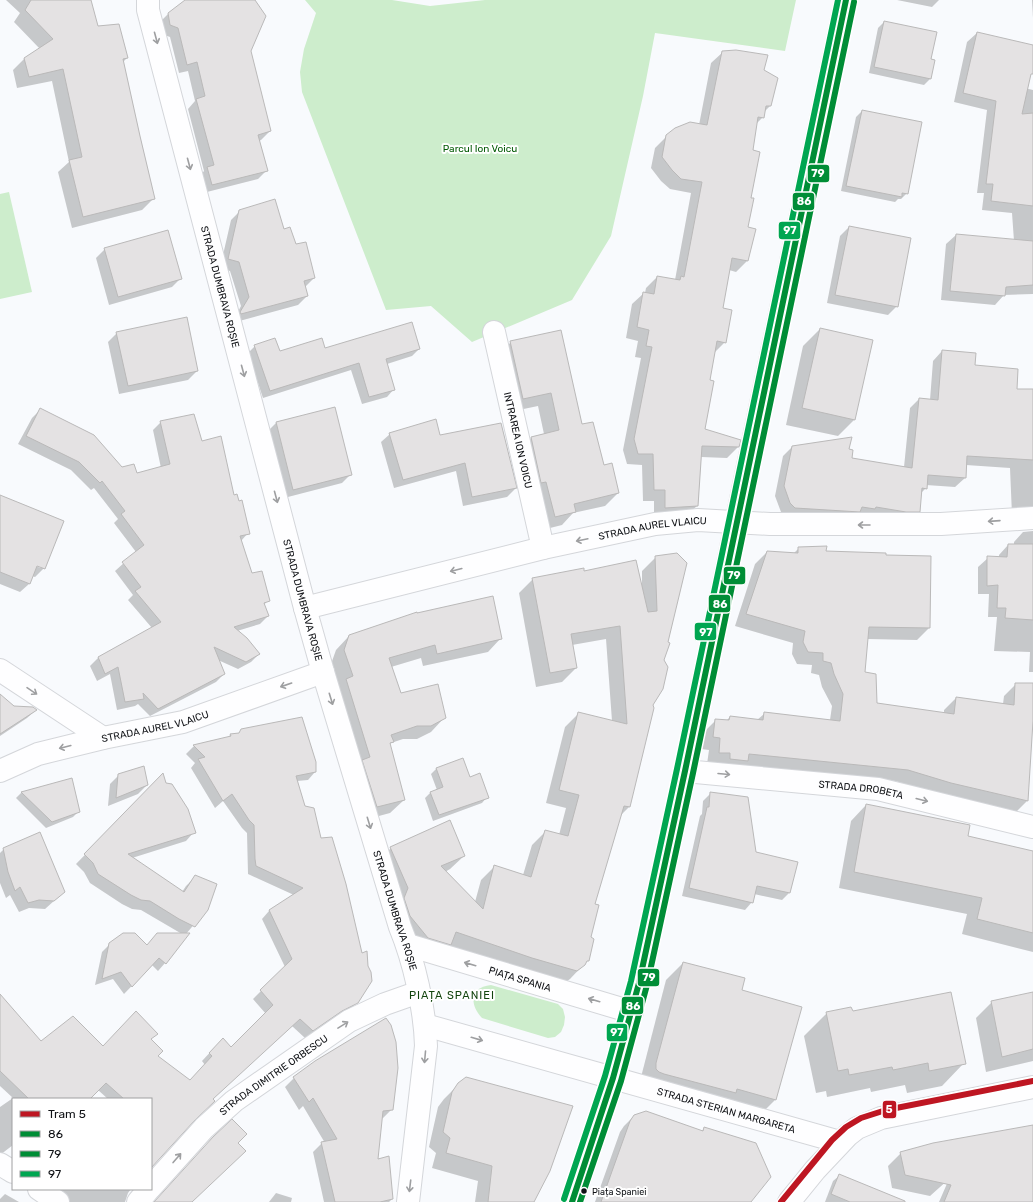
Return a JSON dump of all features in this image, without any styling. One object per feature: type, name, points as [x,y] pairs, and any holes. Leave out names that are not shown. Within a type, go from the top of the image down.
[{"type":"street","name":"STRADA DUMBRAVA ROȘIE","points":[[148,0],[148,10],[305,608],[400,927],[408,945],[419,992],[426,1025],[425,1058],[408,1202]]},
{"type":"street","points":[[572,1202],[614,1078],[632,1012],[685,771],[846,0]]},
{"type":"street","name":"INTRAREA ION VOICU","points":[[494,332],[543,548]]},
{"type":"street","name":"STRADA AUREL VLAICU","points":[[305,608],[543,548],[655,524],[698,520],[778,524],[941,524],[1033,518]]},
{"type":"street","name":"STRADA AUREL VLAICU","points":[[0,670],[103,738],[183,722],[323,672]]},
{"type":"street","points":[[0,771],[38,754],[103,738]]},
{"type":"street","name":"STRADA DROBETA","points":[[685,771],[878,789],[1033,827]]},
{"type":"street","name":"PIAȚA SPANIA","points":[[408,945],[632,1012]]},
{"type":"street","name":"STRADA DIMITRIE ORBESCU","points":[[152,1186],[204,1128],[234,1101],[349,1021],[385,1004],[419,992]]},
{"type":"street","points":[[426,1025],[614,1078]]},
{"type":"street","name":"STRADA STERIAN MARGARETA","points":[[614,1078],[840,1142]]},
{"type":"street","points":[[789,1202],[840,1142],[857,1128],[881,1118],[1033,1087]]},
{"type":"street","points":[[0,1164],[12,1171]]},
{"type":"street","points":[[40,1190],[58,1202]]},
{"type":"street","name":"STRADA DIMITRIE ORBESCU","points":[[138,1202],[148,1190]]},
{"type":"green space","name":"Parcul Ion Voicu","points":[[305,0],[392,0],[430,6],[485,0],[796,0],[785,51],[655,33],[643,96],[611,236],[572,300],[472,342],[431,306],[386,310],[302,92],[300,72],[304,49],[316,13]]},
{"type":"green space","points":[[9,192],[32,292],[0,299],[0,194]]},
{"type":"green space","points":[[491,985],[558,1004],[563,1009],[565,1017],[561,1032],[555,1037],[548,1038],[482,1018],[475,1007],[475,993],[484,986]]},
{"type":"building","points":[[31,0],[91,0],[98,26],[119,24],[128,58],[123,59],[155,199],[83,217],[69,160],[82,157],[63,69],[29,77],[24,58],[53,39],[25,10]]},
{"type":"building","points":[[185,0],[255,0],[266,16],[251,51],[271,131],[258,135],[268,171],[212,185],[207,167],[214,165],[196,99],[205,96],[197,62],[187,65],[178,28],[170,25],[168,13]]},
{"type":"building","points":[[884,21],[937,32],[931,59],[935,60],[931,79],[874,67]]},
{"type":"building","points":[[977,32],[1033,45],[1033,74],[1031,74],[1022,114],[1033,113],[1033,206],[991,201],[993,184],[986,184],[996,101],[963,93]]},
{"type":"building","points":[[736,50],[768,55],[764,70],[778,78],[771,106],[766,106],[764,118],[758,117],[753,150],[760,152],[751,198],[754,198],[748,227],[756,229],[748,261],[732,258],[723,308],[732,310],[726,343],[717,341],[710,380],[714,381],[705,429],[741,440],[739,447],[702,446],[698,506],[665,508],[665,490],[654,490],[653,454],[638,454],[634,439],[652,347],[646,346],[649,330],[637,327],[643,292],[654,294],[657,276],[680,280],[681,276],[684,277],[702,182],[681,179],[662,157],[666,135],[675,128],[690,122],[707,125],[722,51]]},
{"type":"building","points":[[862,110],[922,122],[908,194],[902,193],[902,197],[846,186]]},
{"type":"building","points":[[275,199],[284,229],[290,227],[296,244],[306,242],[315,278],[304,281],[308,296],[241,314],[240,312],[249,297],[239,262],[228,259],[239,210]]},
{"type":"building","points":[[849,226],[911,238],[898,307],[835,295]]},
{"type":"building","points":[[168,230],[182,279],[118,297],[104,248]]},
{"type":"building","points":[[956,234],[1033,241],[1033,285],[1006,287],[1005,296],[950,291]]},
{"type":"building","points":[[187,317],[198,371],[128,386],[116,332]]},
{"type":"building","points":[[412,322],[420,349],[386,359],[395,390],[369,397],[359,363],[270,391],[254,345],[275,338],[280,351],[322,338],[325,348]]},
{"type":"building","points":[[820,328],[873,340],[855,420],[802,408]]},
{"type":"building","points":[[561,330],[582,424],[593,422],[604,465],[612,463],[619,493],[574,504],[576,512],[555,517],[546,482],[541,483],[531,437],[559,430],[551,393],[523,399],[510,341]]},
{"type":"building","points":[[942,350],[976,353],[975,365],[1018,369],[1017,389],[1033,389],[1033,460],[967,456],[966,478],[928,475],[927,489],[922,488],[920,512],[906,512],[876,507],[875,509],[862,507],[860,512],[795,508],[790,503],[784,486],[792,446],[852,437],[849,449],[853,450],[852,458],[912,468],[919,398],[938,400]]},
{"type":"building","points":[[335,407],[352,475],[293,490],[276,422]]},
{"type":"building","points":[[40,408],[94,435],[122,467],[134,464],[137,473],[170,464],[160,421],[194,414],[202,441],[221,436],[234,495],[237,494],[239,501],[242,500],[250,534],[240,536],[252,573],[262,571],[270,601],[264,603],[269,616],[234,627],[247,638],[260,654],[246,662],[214,647],[225,674],[158,709],[143,693],[144,699],[125,702],[118,667],[105,674],[98,657],[161,622],[135,591],[141,587],[122,562],[144,545],[121,514],[125,511],[102,481],[100,483],[79,462],[26,436]]},
{"type":"building","points":[[436,419],[440,435],[501,423],[517,488],[472,497],[465,463],[403,480],[389,433]]},
{"type":"building","points":[[0,495],[64,521],[45,569],[37,566],[30,584],[0,572]]},
{"type":"building","points":[[1008,544],[1033,544],[1033,620],[1005,618],[1006,608],[997,608],[998,585],[987,586],[987,556],[1007,557]]},
{"type":"building","points":[[827,546],[826,551],[931,556],[930,628],[869,627],[865,672],[876,674],[877,703],[954,714],[956,697],[1014,705],[1015,683],[1033,683],[1033,721],[1028,801],[951,783],[908,770],[749,754],[748,761],[730,759],[730,753],[719,753],[720,738],[713,737],[715,719],[729,720],[730,716],[763,720],[764,712],[840,721],[843,694],[831,663],[823,661],[823,653],[808,652],[803,642],[805,631],[746,614],[767,551],[798,553],[798,547]]},
{"type":"building","points":[[677,553],[687,563],[668,642],[670,643],[664,660],[668,667],[663,689],[653,705],[654,708],[630,807],[624,806],[595,904],[599,905],[591,937],[594,939],[589,961],[587,961],[585,965],[577,971],[532,958],[456,932],[451,945],[428,938],[410,916],[404,898],[408,888],[390,847],[450,820],[465,856],[441,866],[483,909],[494,865],[531,877],[545,830],[568,836],[579,795],[559,790],[578,712],[627,724],[620,626],[571,634],[577,668],[550,673],[532,578],[584,568],[584,571],[636,560],[648,612],[657,611],[655,556]]},
{"type":"building","points":[[493,596],[502,639],[437,654],[435,645],[389,658],[401,693],[438,684],[446,718],[431,726],[417,726],[391,735],[394,742],[390,743],[405,800],[377,807],[362,760],[370,757],[346,679],[353,676],[344,650],[349,635],[417,612]]},
{"type":"building","points":[[0,694],[14,706],[33,707],[37,710],[0,734]]},
{"type":"building","points":[[302,717],[316,762],[316,772],[296,776],[305,806],[314,808],[321,838],[332,837],[346,884],[362,953],[367,951],[368,966],[371,972],[372,981],[358,1003],[342,1011],[313,1031],[300,1019],[213,1099],[215,1101],[195,1120],[152,1167],[152,1098],[123,1098],[106,1083],[91,1098],[28,1098],[0,1071],[0,994],[41,1041],[73,1016],[103,1046],[136,1011],[158,1034],[151,1039],[163,1051],[158,1056],[190,1080],[212,1056],[209,1053],[223,1038],[231,1047],[273,1005],[260,990],[292,959],[269,910],[303,888],[256,866],[254,825],[232,794],[223,801],[198,759],[205,757],[193,745],[231,736],[230,734],[239,733],[241,729]]},
{"type":"building","points":[[463,758],[470,777],[480,773],[489,798],[439,815],[430,792],[443,787],[436,768]]},
{"type":"building","points":[[144,766],[148,785],[116,798],[118,774]]},
{"type":"building","points":[[163,773],[166,783],[172,784],[188,809],[196,833],[128,854],[184,892],[195,875],[217,884],[208,910],[195,927],[150,901],[141,900],[131,895],[98,874],[93,863],[84,854]]},
{"type":"building","points":[[72,778],[80,812],[52,822],[21,792]]},
{"type":"building","points":[[710,792],[748,797],[756,852],[798,862],[790,893],[757,886],[753,903],[689,888],[707,807],[709,807]]},
{"type":"building","points":[[866,804],[970,825],[968,836],[1033,851],[1033,933],[977,919],[982,898],[854,872]]},
{"type":"building","points":[[40,832],[65,892],[54,901],[39,900],[28,903],[20,887],[15,891],[8,872],[3,848]]},
{"type":"building","points":[[123,933],[135,933],[147,945],[157,933],[190,933],[166,964],[159,958],[132,987],[121,972],[102,979],[109,943]]},
{"type":"building","points":[[683,962],[745,978],[742,990],[802,1007],[776,1100],[737,1089],[736,1093],[664,1074],[656,1069],[656,1063]]},
{"type":"building","points":[[951,992],[966,1064],[929,1071],[928,1063],[893,1070],[892,1067],[849,1075],[848,1069],[838,1071],[826,1012],[851,1007],[853,1011]]},
{"type":"building","points":[[1033,992],[1033,1049],[1002,1057],[991,1001]]},
{"type":"building","points":[[386,1018],[391,1025],[396,1042],[398,1068],[393,1110],[383,1111],[378,1159],[389,1156],[393,1199],[380,1202],[335,1202],[321,1142],[337,1139],[313,1098],[309,1102],[293,1077],[315,1061]]},
{"type":"building","points":[[466,1077],[573,1106],[550,1171],[534,1202],[488,1202],[492,1166],[446,1153],[450,1138],[443,1132],[452,1092],[458,1083]]},
{"type":"building","points":[[646,1111],[703,1131],[704,1127],[756,1143],[771,1177],[751,1202],[601,1202],[630,1121],[634,1115]]},
{"type":"building","points":[[232,1119],[247,1134],[238,1143],[246,1151],[192,1202],[154,1202],[213,1137]]},
{"type":"building","points":[[1033,1125],[1033,1202],[944,1202],[951,1185],[905,1175],[900,1152],[933,1143]]},
{"type":"building","points":[[839,1174],[905,1202],[850,1202],[831,1194]]},
{"type":"tram line","name":"5","points":[[781,1202],[832,1140],[846,1127],[861,1118],[886,1110],[1033,1081]]},
{"type":"transit line","name":"97","points":[[564,1199],[605,1076],[631,981],[677,769],[838,0]]},
{"type":"transit line","name":"86","points":[[572,1202],[613,1078],[639,983],[685,771],[846,0]]},
{"type":"transit line","name":"79","points":[[580,1202],[621,1081],[647,985],[693,773],[854,2]]},
{"type":"place","name":"Piața Spaniei","points":[[584,1191]]},
{"type":"district","name":"PIAȚA SPANIEI","points":[[452,995]]}]
